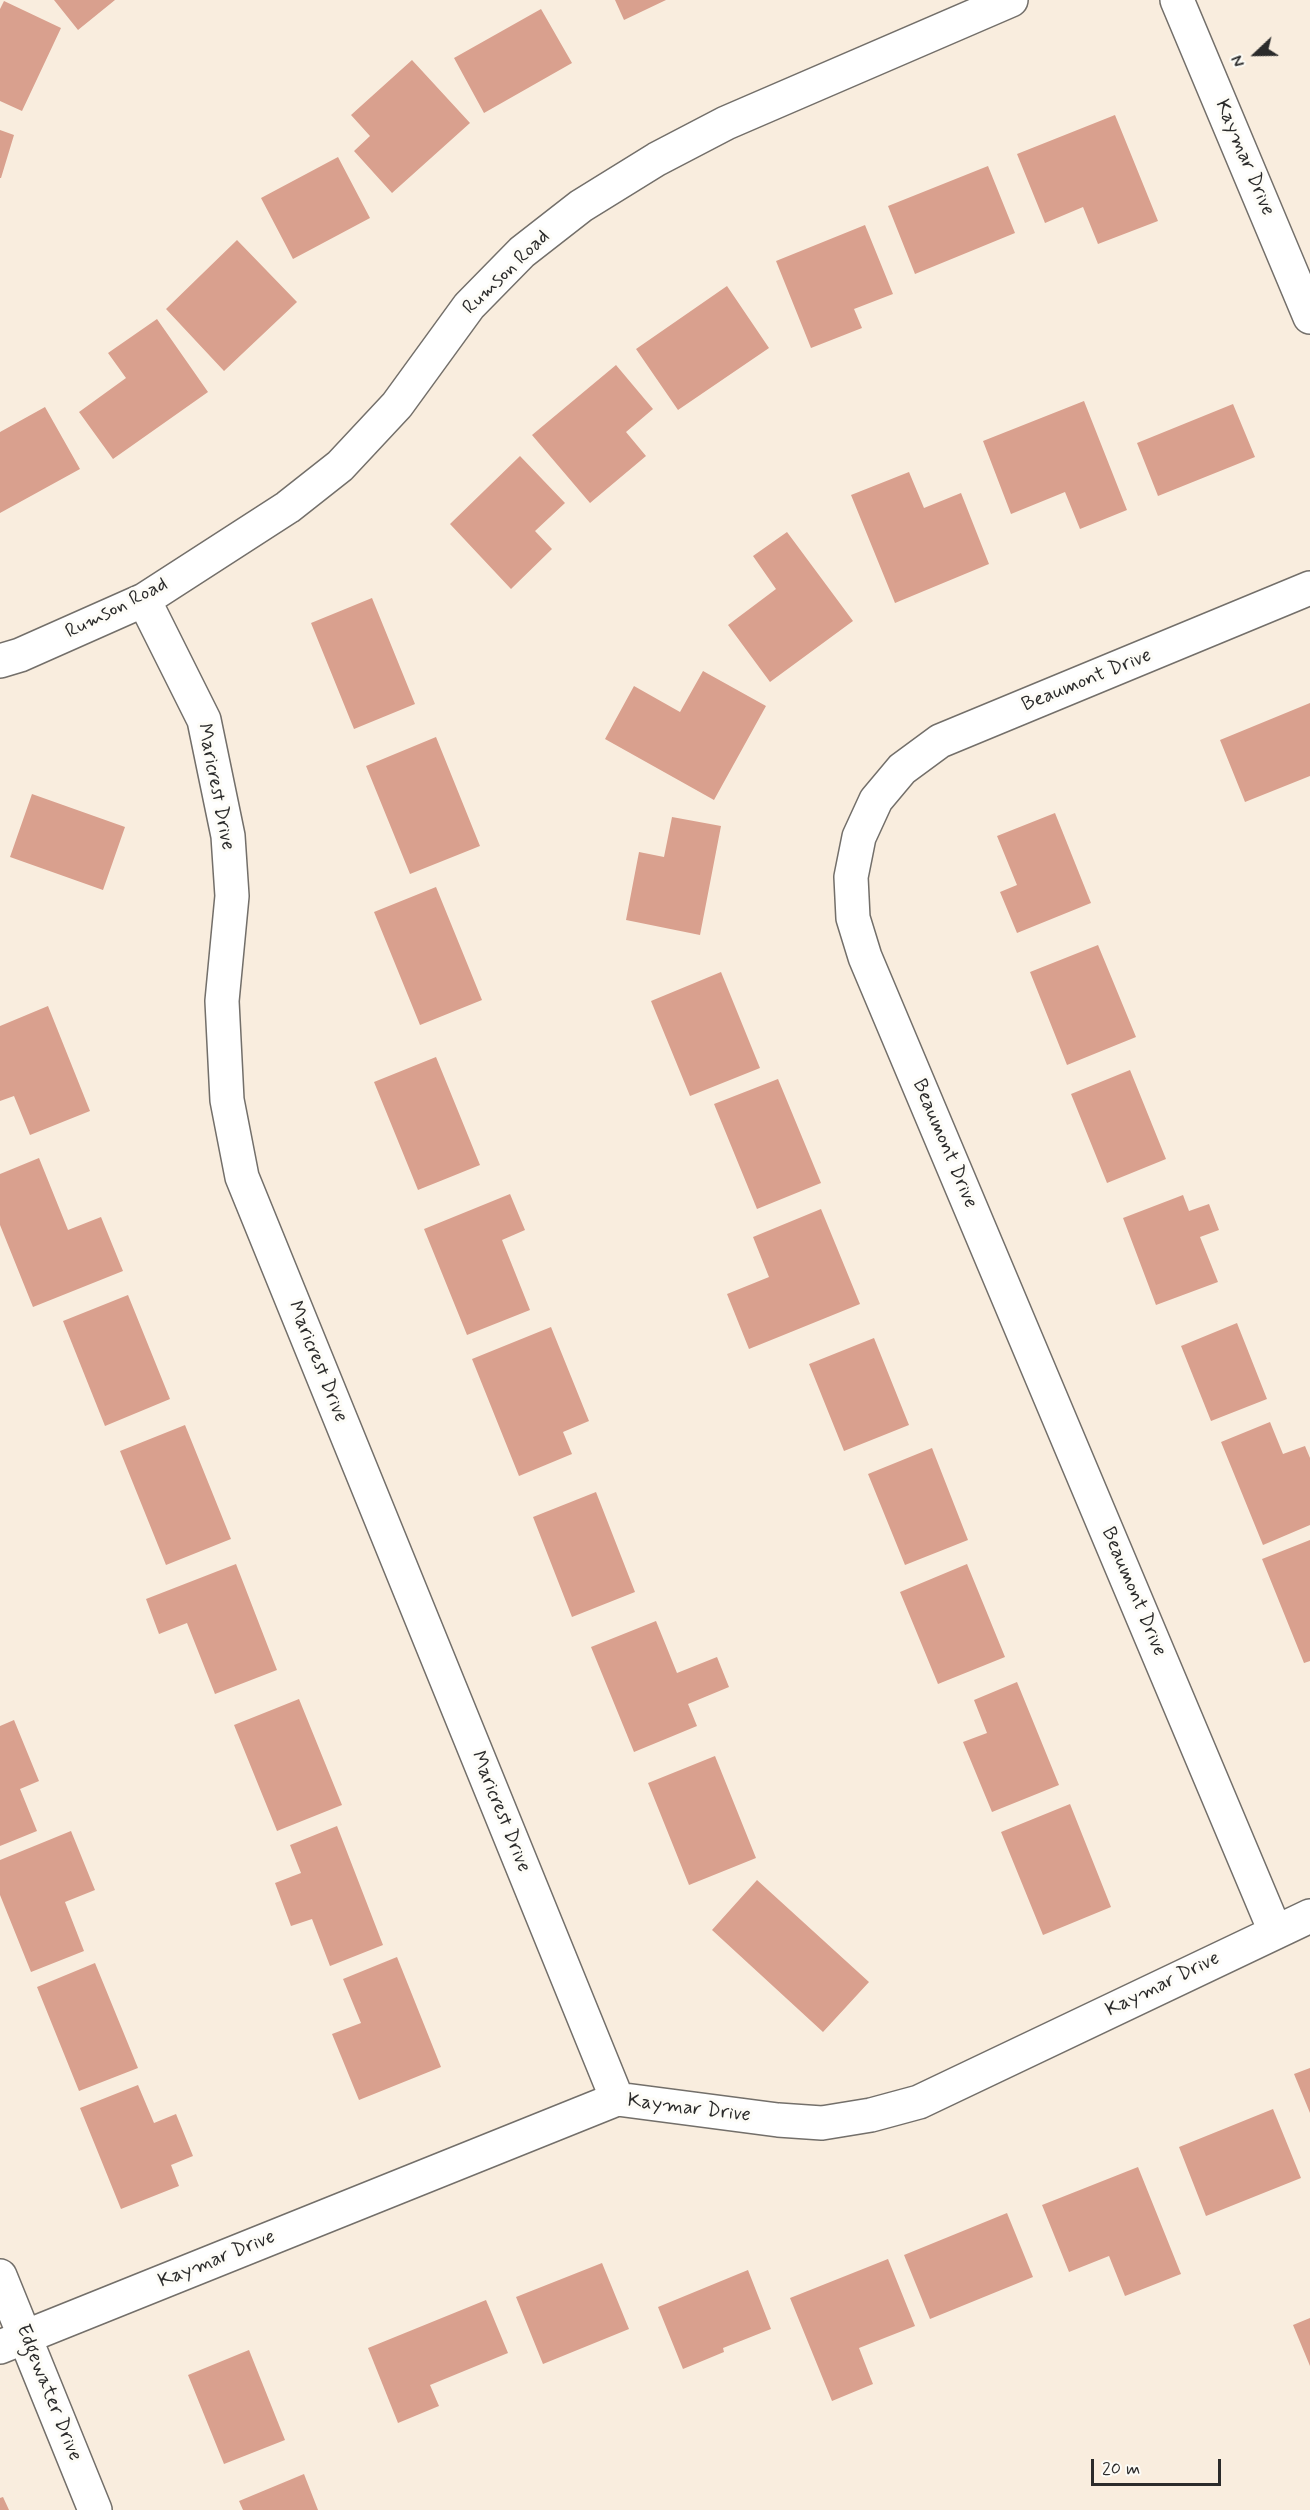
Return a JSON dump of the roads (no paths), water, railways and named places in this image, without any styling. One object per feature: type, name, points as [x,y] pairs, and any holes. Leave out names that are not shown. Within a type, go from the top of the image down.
[{"type":"street","name":"Rumson Road","points":[[0,661],[20,655],[144,600],[288,507],[340,466],[397,405],[469,306],[522,252],[581,206],[657,159],[726,123],[1011,0]]},
{"type":"street","name":"Kaymar Drive","points":[[1178,0],[1310,317]]},
{"type":"street","name":"Beaumont Drive","points":[[1275,1931],[865,957],[853,918],[851,877],[859,837],[876,800],[902,769],[940,741],[1310,588]]},
{"type":"street","name":"Maricrest Drive","points":[[144,600],[204,720],[228,836],[232,896],[222,1001],[227,1100],[242,1177],[617,2099]]},
{"type":"street","name":"Kaymar Drive","points":[[13,2342],[617,2099],[778,2120],[822,2122],[880,2112],[919,2102],[1310,1916]]},
{"type":"street","name":"Edgewater Drive","points":[[0,2276],[13,2342],[95,2510]]}]
